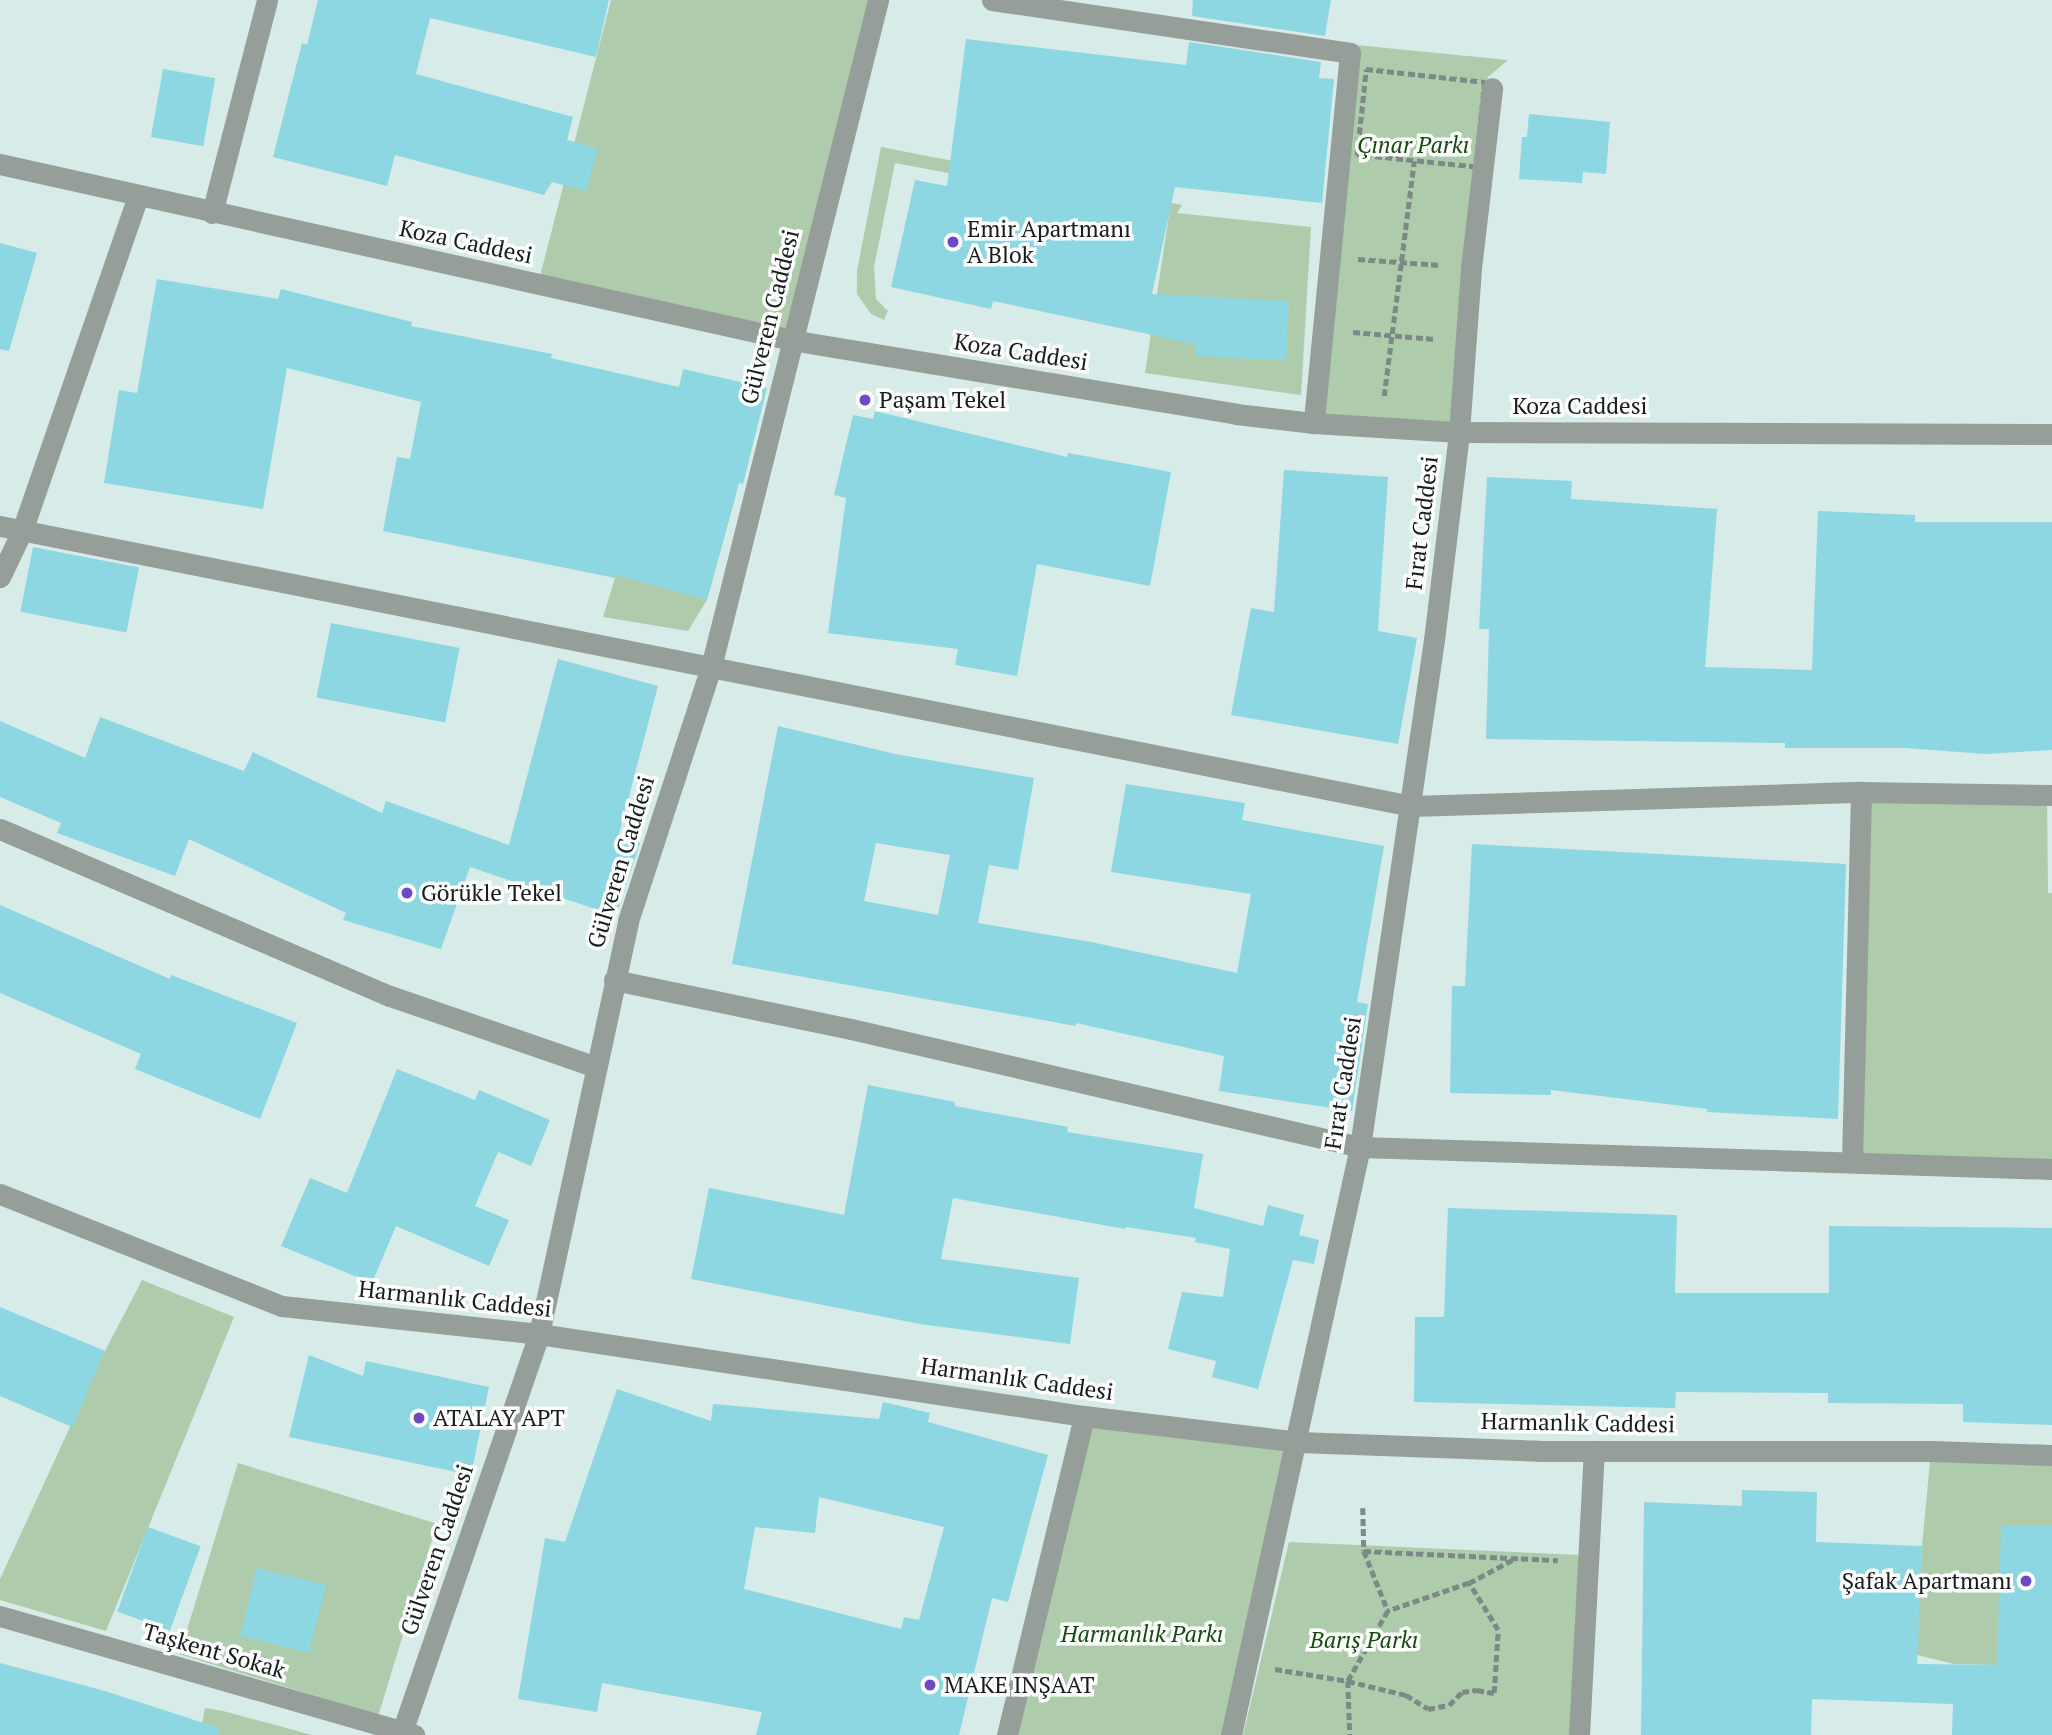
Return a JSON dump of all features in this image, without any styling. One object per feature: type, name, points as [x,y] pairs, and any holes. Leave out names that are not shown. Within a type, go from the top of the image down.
[{"type":"street","points":[[212,213],[267,0]]},
{"type":"street","name":"Gülveren Caddesi","points":[[405,1734],[539,1334],[628,920],[710,667],[878,0]]},
{"type":"street","points":[[992,0],[1350,53],[1314,423]]},
{"type":"street","name":"Fırat Caddesi","points":[[1231,1735],[1298,1442],[1360,1147],[1411,806],[1459,432],[1471,268],[1492,88]]},
{"type":"street","name":"Koza Caddesi","points":[[0,164],[138,197],[791,340],[1236,414],[1381,429],[1459,432],[2052,434]]},
{"type":"street","points":[[0,577],[22,531],[138,197]]},
{"type":"street","points":[[0,526],[1411,806],[1861,792],[2052,795]]},
{"type":"street","points":[[1853,1162],[1861,792]]},
{"type":"street","points":[[0,828],[390,996],[596,1067]]},
{"type":"street","points":[[614,980],[865,1032],[1360,1147],[2052,1169]]},
{"type":"street","name":"Harmanlık Caddesi","points":[[0,1194],[282,1306],[539,1334],[1084,1416],[1298,1442],[1594,1451],[1931,1451],[2052,1455]]},
{"type":"street","points":[[1007,1735],[1084,1416]]},
{"type":"street","points":[[1579,1735],[1594,1451]]},
{"type":"street","name":"Taşkent Sokak","points":[[0,1616],[405,1734]]},
{"type":"path","points":[[1366,69],[1485,82],[1476,167],[1414,161],[1357,155],[1366,69]]},
{"type":"path","points":[[1381,429],[1414,161]]},
{"type":"path","points":[[1329,257],[1471,268]]},
{"type":"path","points":[[1324,330],[1464,342]]},
{"type":"path","points":[[1363,1508],[1364,1551],[1388,1611]]},
{"type":"path","points":[[1364,1551],[1558,1561],[1559,1547]]},
{"type":"path","points":[[1350,1735],[1348,1681],[1388,1611],[1469,1583],[1514,1559]]},
{"type":"path","points":[[1247,1665],[1348,1681],[1406,1696],[1428,1709],[1449,1705],[1462,1692],[1477,1690],[1494,1693],[1498,1630],[1469,1583]]},
{"type":"green space","points":[[611,0],[878,0],[791,340],[538,284]]},
{"type":"green space","name":"Çınar Parkı","points":[[1356,45],[1508,60],[1488,77],[1467,264],[1456,428],[1321,419]]},
{"type":"green space","points":[[881,147],[1182,205],[1177,213],[1311,227],[1301,395],[1145,373],[1169,215],[895,163],[874,267],[876,299],[888,311],[884,320],[871,314],[857,294],[857,271]]},
{"type":"green space","points":[[635,483],[735,498],[707,600],[688,631],[603,617],[615,578]]},
{"type":"green space","points":[[1861,792],[2047,795],[2048,893],[2052,893],[2052,1169],[1852,1162]]},
{"type":"green space","points":[[142,1280],[234,1317],[106,1631],[0,1600],[0,1579],[105,1351]]},
{"type":"green space","name":"Harmanlık Parkı","points":[[1090,1424],[1286,1448],[1222,1735],[1015,1735]]},
{"type":"green space","points":[[1931,1451],[2052,1455],[2052,1666],[1954,1664],[1917,1655],[1922,1546]]},
{"type":"green space","points":[[238,1463],[437,1524],[378,1715],[180,1654]]},
{"type":"green space","name":"Barış Parkı","points":[[1289,1542],[1581,1555],[1572,1735],[1243,1735]]},
{"type":"green space","points":[[205,1708],[223,1711],[312,1735],[200,1735]]},
{"type":"building","points":[[318,0],[609,0],[596,57],[430,18],[416,74],[573,117],[567,140],[598,148],[586,191],[552,182],[544,195],[395,155],[387,186],[273,157],[302,43],[307,45]]},
{"type":"building","points":[[1193,0],[1331,0],[1325,36],[1192,16]]},
{"type":"building","points":[[966,39],[1186,65],[1189,42],[1321,62],[1319,78],[1334,79],[1322,203],[1175,187],[1152,294],[1289,301],[1286,360],[1195,356],[1195,344],[993,301],[991,309],[891,287],[915,180],[947,186]]},
{"type":"building","points":[[163,69],[215,78],[203,146],[151,137]]},
{"type":"building","points":[[1529,114],[1610,122],[1606,174],[1583,172],[1582,183],[1519,179],[1522,137],[1527,137]]},
{"type":"building","points":[[0,243],[37,253],[9,351],[0,349]]},
{"type":"building","points":[[157,279],[278,299],[281,289],[412,322],[411,326],[552,354],[551,358],[679,387],[683,369],[767,388],[743,484],[739,483],[707,600],[616,575],[615,578],[383,531],[397,457],[410,459],[421,402],[287,368],[263,509],[104,483],[119,390],[137,393]]},
{"type":"building","points":[[875,411],[1067,457],[1068,453],[1171,472],[1150,586],[1037,564],[1017,676],[955,665],[958,649],[828,633],[846,498],[834,495],[853,415],[873,419]]},
{"type":"building","points":[[1284,470],[1388,477],[1378,631],[1417,638],[1398,744],[1231,715],[1251,608],[1274,612]]},
{"type":"building","points":[[1487,477],[1572,481],[1571,499],[1717,509],[1705,667],[1812,670],[1818,511],[1915,515],[1915,522],[2052,522],[2052,750],[1986,754],[1905,748],[1785,748],[1785,743],[1486,739],[1489,629],[1479,629]]},
{"type":"building","points":[[33,547],[139,568],[126,632],[20,612]]},
{"type":"building","points":[[331,623],[460,648],[445,723],[316,698]]},
{"type":"building","points":[[558,659],[658,686],[618,838],[640,843],[616,916],[470,867],[441,949],[343,920],[346,913],[189,839],[175,876],[57,833],[61,823],[0,797],[0,721],[85,758],[100,717],[244,771],[253,752],[382,813],[386,801],[509,845]]},
{"type":"building","points":[[778,726],[895,754],[1034,778],[1018,870],[989,865],[978,923],[1091,942],[1237,973],[1251,894],[1111,872],[1126,784],[1245,803],[1242,820],[1384,846],[1357,1002],[1368,1004],[1352,1111],[1219,1091],[1224,1056],[1076,1023],[1076,1026],[732,964]],"holes":[[[876,843],[950,855],[938,915],[864,901]]]},
{"type":"building","points":[[1472,844],[1846,864],[1838,1119],[1707,1112],[1707,1109],[1551,1090],[1551,1095],[1450,1093],[1452,986],[1465,986]]},
{"type":"building","points":[[0,905],[170,979],[171,975],[297,1023],[260,1119],[135,1069],[141,1054],[0,993]]},
{"type":"building","points":[[397,1069],[475,1100],[479,1090],[550,1120],[531,1166],[498,1152],[475,1206],[509,1220],[489,1266],[396,1226],[372,1283],[281,1246],[310,1178],[347,1193]]},
{"type":"building","points":[[868,1085],[955,1102],[955,1106],[1068,1127],[1067,1132],[1203,1154],[1194,1208],[1263,1226],[1268,1205],[1304,1215],[1299,1235],[1319,1240],[1314,1264],[1293,1260],[1258,1389],[1212,1377],[1216,1361],[1168,1349],[1182,1292],[1223,1297],[1230,1249],[1195,1242],[1196,1238],[1126,1227],[1125,1229],[953,1198],[941,1259],[1079,1278],[1070,1344],[920,1324],[691,1279],[709,1188],[844,1215]]},
{"type":"building","points":[[1448,1208],[1677,1215],[1675,1293],[1829,1293],[1829,1226],[2052,1228],[2052,1425],[1963,1422],[1963,1404],[1828,1403],[1828,1393],[1676,1392],[1675,1408],[1414,1402],[1415,1317],[1444,1317]]},
{"type":"building","points":[[0,1307],[105,1351],[72,1427],[0,1396]]},
{"type":"building","name":"ATALAY APT","points":[[309,1355],[363,1376],[366,1361],[489,1387],[471,1475],[289,1437]]},
{"type":"building","points":[[617,1389],[711,1421],[713,1404],[879,1419],[883,1402],[930,1413],[928,1422],[1048,1455],[1008,1602],[992,1598],[959,1735],[756,1735],[762,1712],[602,1683],[597,1712],[518,1699],[545,1538],[565,1542]],"holes":[[[819,1497],[944,1527],[919,1620],[904,1617],[901,1629],[744,1589],[755,1527],[815,1533]]]},
{"type":"building","points":[[1742,1490],[1817,1492],[1816,1542],[1922,1546],[1917,1664],[1997,1665],[2001,1526],[2052,1526],[2052,1735],[1952,1735],[1953,1704],[1812,1699],[1811,1735],[1641,1735],[1644,1502],[1742,1506]]},
{"type":"building","points":[[148,1527],[201,1546],[170,1631],[117,1612]]},
{"type":"building","points":[[257,1568],[326,1585],[309,1653],[240,1636]]},
{"type":"building","points":[[0,1663],[105,1691],[219,1728],[218,1735],[0,1735]]},
{"type":"place","name":"Emir Apartmanı A Blok","points":[[953,242]]},
{"type":"place","name":"Paşam Tekel","points":[[865,400]]},
{"type":"place","name":"Görükle Tekel","points":[[407,893]]},
{"type":"place","name":"ATALAY APT","points":[[419,1418]]},
{"type":"place","name":"Şafak Apartmanı","points":[[2026,1581]]},
{"type":"place","name":"MAKE INŞAAT","points":[[930,1685]]}]
